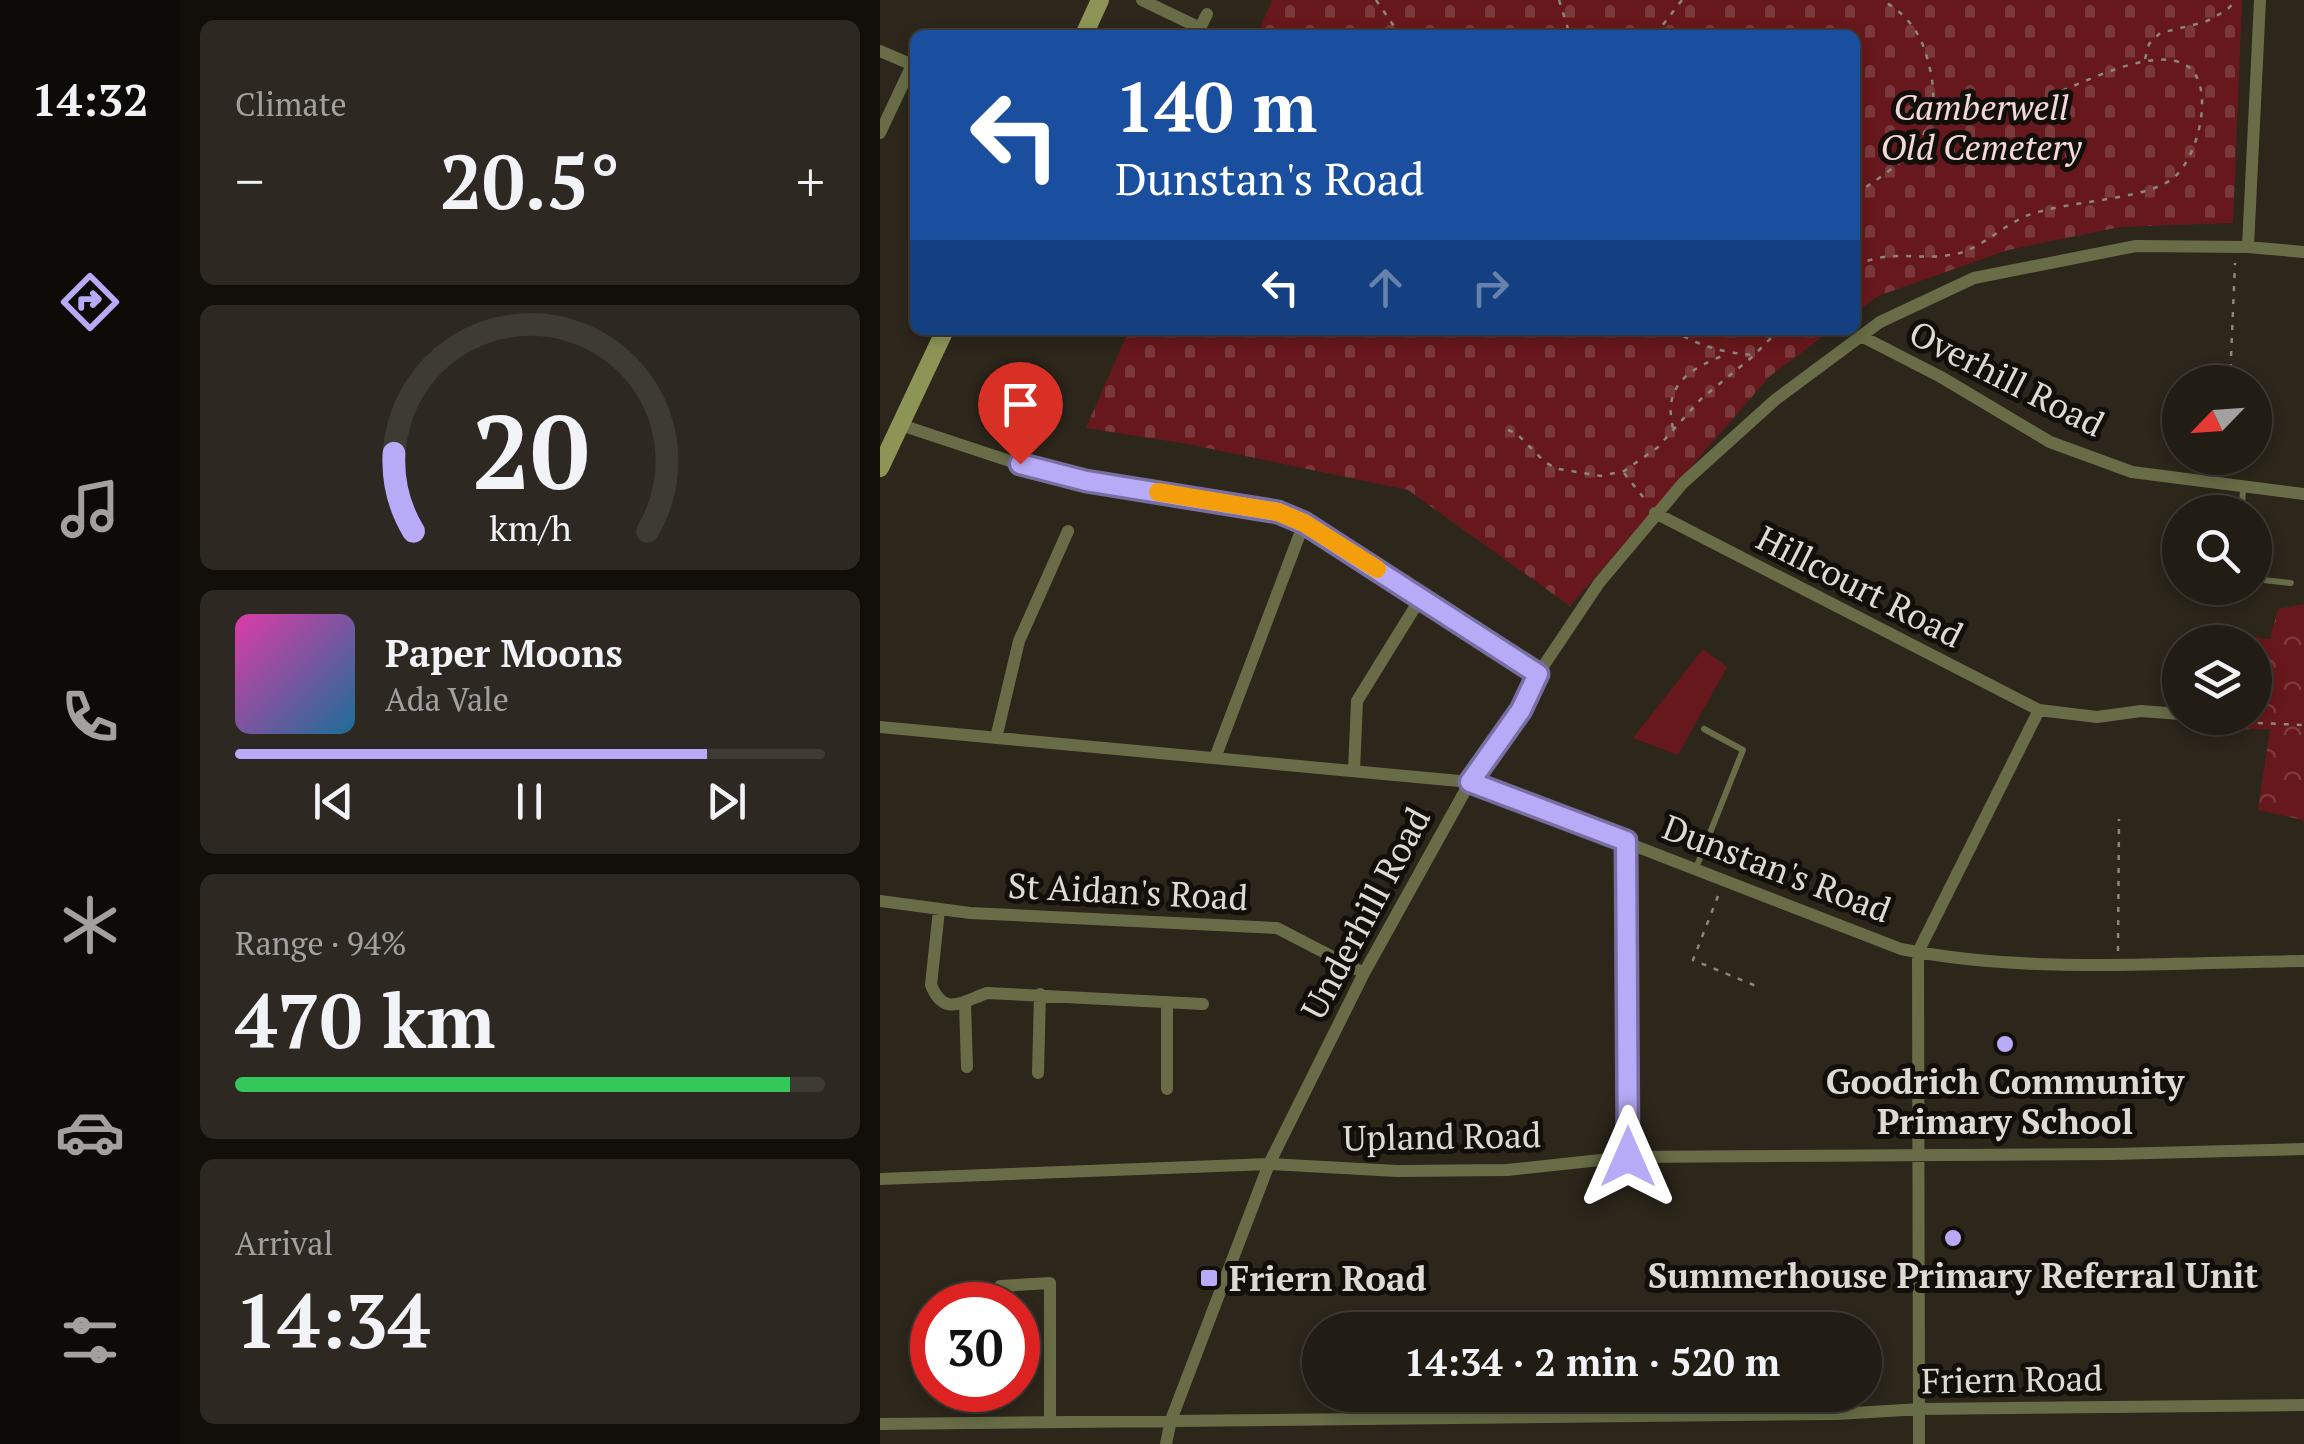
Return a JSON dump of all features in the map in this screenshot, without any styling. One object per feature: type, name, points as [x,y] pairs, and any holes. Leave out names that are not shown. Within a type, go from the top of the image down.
[{"type":"main road","points":[[1086,30],[1100,0]]},
{"type":"main road","points":[[880,468],[943,335]]},
{"type":"street","points":[[1142,0],[1195,30]]},
{"type":"street","points":[[2242,247],[2260,0]]},
{"type":"street","points":[[1200,30],[1207,14]]},
{"type":"street","points":[[880,51],[910,64]]},
{"type":"street","points":[[880,133],[910,74]]},
{"type":"street","name":"Underhill Road","points":[[1166,1444],[1171,1420],[1269,1164],[1364,972],[1470,782],[1521,710],[1538,674],[1599,583],[1683,483],[1776,400],[1880,322],[1974,278],[2136,246],[2304,252]]},
{"type":"street","name":"Overhill Road","points":[[1861,336],[1941,377],[2050,442],[2132,472],[2304,494]]},
{"type":"street","points":[[901,426],[1046,473],[1278,512],[1304,523],[1538,674]]},
{"type":"street","name":"Hillcourt Road","points":[[1656,513],[2039,710]]},
{"type":"street","points":[[1216,758],[1304,523]]},
{"type":"street","points":[[996,738],[1019,641],[1068,531]]},
{"type":"street","points":[[1354,770],[1356,701],[1420,599]]},
{"type":"street","points":[[1919,1444],[1918,952],[2039,710],[2096,717],[2141,711],[2162,713]]},
{"type":"street","name":"Dunstan's Road","points":[[880,728],[1470,782],[1901,949],[1918,952],[2046,964],[2304,961]]},
{"type":"street","points":[[1626,841],[1628,1157]]},
{"type":"street","name":"St Aidan's Road","points":[[880,901],[939,910],[1278,928],[1364,972]]},
{"type":"street","points":[[939,910],[931,986],[948,1005],[965,1004],[987,993],[1203,1004]]},
{"type":"street","points":[[1038,1074],[1040,994]]},
{"type":"street","points":[[1167,1089],[1168,1002]]},
{"type":"street","points":[[965,1004],[967,1067]]},
{"type":"street","name":"Upland Road","points":[[880,1179],[1269,1164],[1397,1171],[1508,1170],[1628,1157],[2304,1150]]},
{"type":"street","points":[[1040,1284],[1050,1284],[1050,1422]]},
{"type":"street","name":"Friern Road","points":[[880,1424],[2304,1405]]},
{"type":"lane","points":[[2243,485],[2243,495]]},
{"type":"lane","points":[[2272,581],[2291,583]]},
{"type":"lane","points":[[1695,869],[1743,750],[1704,729]]},
{"type":"path","points":[[1376,0],[1397,30]]},
{"type":"path","points":[[1559,0],[1568,30]]},
{"type":"path","points":[[1658,30],[1682,0]]},
{"type":"path","points":[[1860,191],[1898,166],[1924,133],[1936,98],[1930,66],[1914,27],[1891,4],[1881,0]]},
{"type":"path","points":[[2144,61],[2149,44],[2160,33],[2205,22],[2236,0]]},
{"type":"path","points":[[1860,263],[1886,256],[1926,258],[1963,252],[2026,216],[2089,199],[2158,187],[2175,177],[2192,156],[2199,129],[2196,76],[2185,65],[2169,60],[2144,61],[2112,70],[2038,100],[2011,106],[1978,110],[1936,98]]},
{"type":"path","points":[[2232,365],[2242,247]]},
{"type":"path","points":[[1681,335],[1726,354],[1755,355]]},
{"type":"path","points":[[1508,430],[1546,463],[1559,469],[1601,476],[1624,471],[1644,458],[1714,386],[1774,335]]},
{"type":"path","points":[[1673,429],[1672,398],[1681,380],[1696,366],[1726,354]]},
{"type":"path","points":[[1624,471],[1656,513]]},
{"type":"path","points":[[2272,724],[2304,725]]},
{"type":"path","points":[[2118,963],[2119,819]]},
{"type":"path","points":[[1723,880],[1694,960],[1761,988]]},
{"type":"green space","name":"Camberwell Old Cemetery","points":[[1272,0],[2242,0],[2233,223],[2120,227],[2008,250],[1878,296],[1860,309],[1860,30],[1259,30]]},
{"type":"green space","points":[[1127,335],[1825,335],[1770,376],[1570,606],[1408,490],[1188,444],[1086,428]]},
{"type":"green space","points":[[2304,604],[2304,826],[2303,820],[2258,810],[2272,735],[2272,632],[2278,609]]},
{"type":"green space","points":[[1703,649],[1727,667],[1678,755],[1633,738]]},
{"type":"slow traffic","points":[[1158,492],[1278,512],[1304,523],[1377,569]]},
{"type":"place","name":"Goodrich Community Primary School","points":[[2005,1044]]},
{"type":"place","name":"Summerhouse Primary Referral Unit","points":[[1953,1238]]},
{"type":"place","name":"Friern Road","points":[[1209,1278]]},
{"type":"route","points":[[1020,464],[1086,481],[1278,512],[1304,523],[1538,674],[1521,710],[1470,782],[1626,841],[1628,1157]]}]
